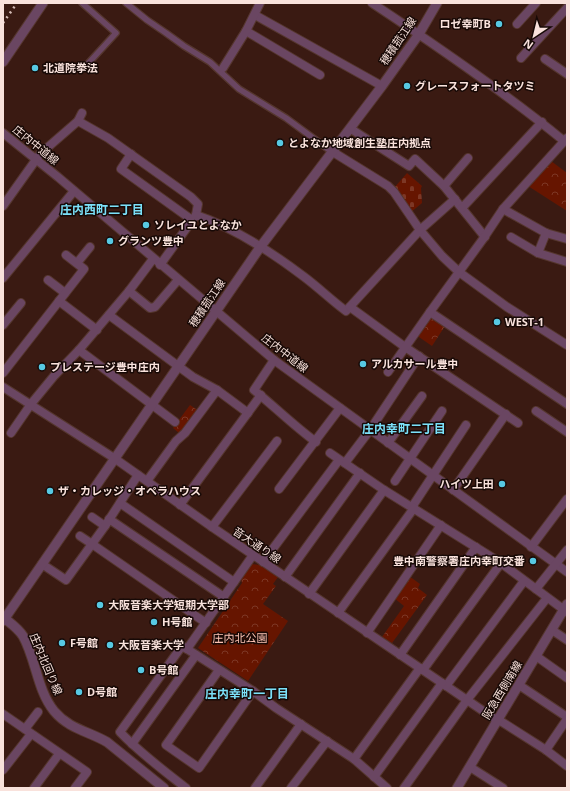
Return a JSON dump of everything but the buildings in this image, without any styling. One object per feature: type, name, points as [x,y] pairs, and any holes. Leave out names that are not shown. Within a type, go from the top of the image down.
[{"type":"street","points":[[3,62],[43,3]]},
{"type":"street","points":[[82,3],[116,33],[84,68]]},
{"type":"street","points":[[126,3],[184,46],[221,69],[239,89],[286,118],[330,150],[388,186],[394,192],[420,230],[442,256],[459,272],[507,308],[567,345]]},
{"type":"street","points":[[221,69],[246,31],[260,3]]},
{"type":"street","points":[[372,3],[419,34],[566,139],[503,209],[485,237],[388,372]]},
{"type":"street","points":[[383,10],[388,3]]},
{"type":"street","name":"穂積菰江線","points":[[4,619],[261,246],[330,150],[350,129],[382,86],[419,34],[437,3]]},
{"type":"street","points":[[517,24],[536,3]]},
{"type":"street","points":[[521,58],[567,8]]},
{"type":"street","points":[[255,15],[382,86]]},
{"type":"street","points":[[246,31],[320,75]]},
{"type":"street","points":[[545,59],[566,70]]},
{"type":"street","points":[[3,206],[40,154],[78,121],[82,113]]},
{"type":"street","points":[[11,433],[31,404],[54,376],[80,350],[129,291],[157,262],[194,218],[198,204],[191,197],[131,154],[94,129],[78,121]]},
{"type":"street","points":[[462,208],[542,122]]},
{"type":"street","points":[[350,129],[409,166],[415,159],[444,186],[485,237]]},
{"type":"street","name":"庄内中道線","points":[[3,133],[16,142],[274,360],[567,572]]},
{"type":"street","points":[[131,154],[121,169],[194,218],[211,220],[261,246],[304,276],[346,311],[420,230],[455,200]]},
{"type":"street","points":[[444,186],[468,158]]},
{"type":"street","points":[[3,278],[74,191]]},
{"type":"street","points":[[503,209],[546,233],[567,239]]},
{"type":"street","points":[[538,253],[546,233]]},
{"type":"street","points":[[511,237],[538,253],[567,262]]},
{"type":"street","points":[[76,263],[90,247]]},
{"type":"street","points":[[3,373],[84,269],[66,255]]},
{"type":"street","points":[[48,280],[65,293]]},
{"type":"street","points":[[129,291],[150,308],[155,307],[178,280]]},
{"type":"street","points":[[59,302],[96,330]]},
{"type":"street","points":[[3,325],[21,303]]},
{"type":"street","points":[[350,307],[405,347],[518,423]]},
{"type":"street","points":[[430,312],[567,404]]},
{"type":"street","points":[[109,315],[193,378],[217,390],[248,413]]},
{"type":"street","points":[[80,350],[175,422]]},
{"type":"street","points":[[263,562],[342,461],[370,430],[419,356]]},
{"type":"street","points":[[274,360],[254,390],[291,420],[301,431],[316,442]]},
{"type":"street","name":"音大通り線","points":[[3,387],[114,458],[212,528],[309,594],[444,685],[546,750],[567,766]]},
{"type":"street","points":[[147,481],[176,440],[185,433],[217,390]]},
{"type":"street","points":[[180,505],[261,395]]},
{"type":"street","points":[[388,443],[422,396]]},
{"type":"street","points":[[280,490],[340,408]]},
{"type":"street","points":[[395,481],[442,411]]},
{"type":"street","points":[[536,411],[567,432]]},
{"type":"street","points":[[453,490],[506,414]]},
{"type":"street","points":[[338,613],[413,508],[466,425]]},
{"type":"street","points":[[212,528],[277,441]]},
{"type":"street","points":[[330,453],[384,490],[501,563],[547,598],[566,609]]},
{"type":"street","points":[[285,577],[360,473]]},
{"type":"street","points":[[42,564],[66,580],[138,475]]},
{"type":"street","points":[[309,594],[384,490]]},
{"type":"street","points":[[532,547],[567,499]]},
{"type":"street","points":[[120,503],[234,582]]},
{"type":"street","points":[[92,517],[107,522],[224,597]]},
{"type":"street","points":[[367,633],[441,525]]},
{"type":"street","points":[[80,536],[206,623]]},
{"type":"street","points":[[400,655],[476,548]]},
{"type":"street","points":[[536,589],[567,550]]},
{"type":"street","points":[[187,649],[253,555]]},
{"type":"street","points":[[354,759],[501,563]]},
{"type":"street","points":[[374,777],[524,581]]},
{"type":"street","points":[[404,788],[467,700],[547,598]]},
{"type":"street","name":"阪急西側南線","points":[[457,788],[566,609]]},
{"type":"street","name":"庄内北回り線","points":[[4,619],[22,635],[47,699],[54,711],[76,728],[98,736],[107,742],[164,788]]},
{"type":"street","points":[[552,630],[567,640]]},
{"type":"street","points":[[186,788],[151,762],[120,732],[182,646],[253,691],[354,759],[387,788]]},
{"type":"street","points":[[132,744],[196,655]]},
{"type":"street","points":[[536,656],[567,678]]},
{"type":"street","points":[[219,670],[166,745],[199,768],[253,691]]},
{"type":"street","points":[[519,685],[567,718],[546,750]]},
{"type":"street","points":[[3,770],[28,732],[38,712]]},
{"type":"street","points":[[3,714],[87,772],[75,788]]},
{"type":"street","points":[[254,788],[300,724]]},
{"type":"street","points":[[291,788],[327,741]]},
{"type":"street","points":[[34,788],[59,754]]},
{"type":"street","points":[[470,767],[503,788]]},
{"type":"green space","points":[[551,161],[567,173],[567,211],[528,186]]},
{"type":"green space","points":[[407,173],[422,186],[422,203],[410,213],[394,188]]},
{"type":"green space","points":[[431,316],[445,326],[432,346],[416,335]]},
{"type":"green space","points":[[190,405],[199,411],[189,425],[179,433],[173,428]]},
{"type":"green space","name":"庄内北公園","points":[[251,564],[260,565],[278,577],[273,584],[276,586],[263,604],[288,621],[248,681],[198,648],[242,583],[241,579]]},
{"type":"green space","points":[[409,576],[420,584],[418,588],[427,595],[392,643],[382,637],[404,606],[394,598]]},
{"type":"railway","points":[[3,23],[17,3]]},
{"type":"place","name":"ロゼ幸町B","points":[[499,24]]},
{"type":"place","name":"北道院拳法","points":[[35,68]]},
{"type":"place","name":"グレースフォートタツミ","points":[[407,86]]},
{"type":"place","name":"とよなか地域創生塾庄内拠点","points":[[280,143]]},
{"type":"place","name":"ソレイユとよなか","points":[[146,225]]},
{"type":"place","name":"グランツ豊中","points":[[110,241]]},
{"type":"place","name":"WEST-1","points":[[497,322]]},
{"type":"place","name":"アルカサール豊中","points":[[363,364]]},
{"type":"place","name":"プレステージ豊中庄内","points":[[42,367]]},
{"type":"place","name":"ハイツ上田","points":[[502,484]]},
{"type":"place","name":"ザ・カレッジ・オペラハウス","points":[[50,491]]},
{"type":"place","name":"豊中南警察署庄内幸町交番","points":[[533,561]]},
{"type":"place","name":"大阪音楽大学短期大学部","points":[[100,605]]},
{"type":"place","name":"H号館","points":[[154,622]]},
{"type":"place","name":"F号館","points":[[62,643]]},
{"type":"place","name":"大阪音楽大学","points":[[110,645]]},
{"type":"place","name":"B号館","points":[[141,670]]},
{"type":"place","name":"D号館","points":[[79,692]]},
{"type":"district","name":"庄内西町二丁目","points":[[102,210]]},
{"type":"district","name":"庄内幸町二丁目","points":[[404,429]]},
{"type":"district","name":"庄内幸町一丁目","points":[[247,694]]}]
